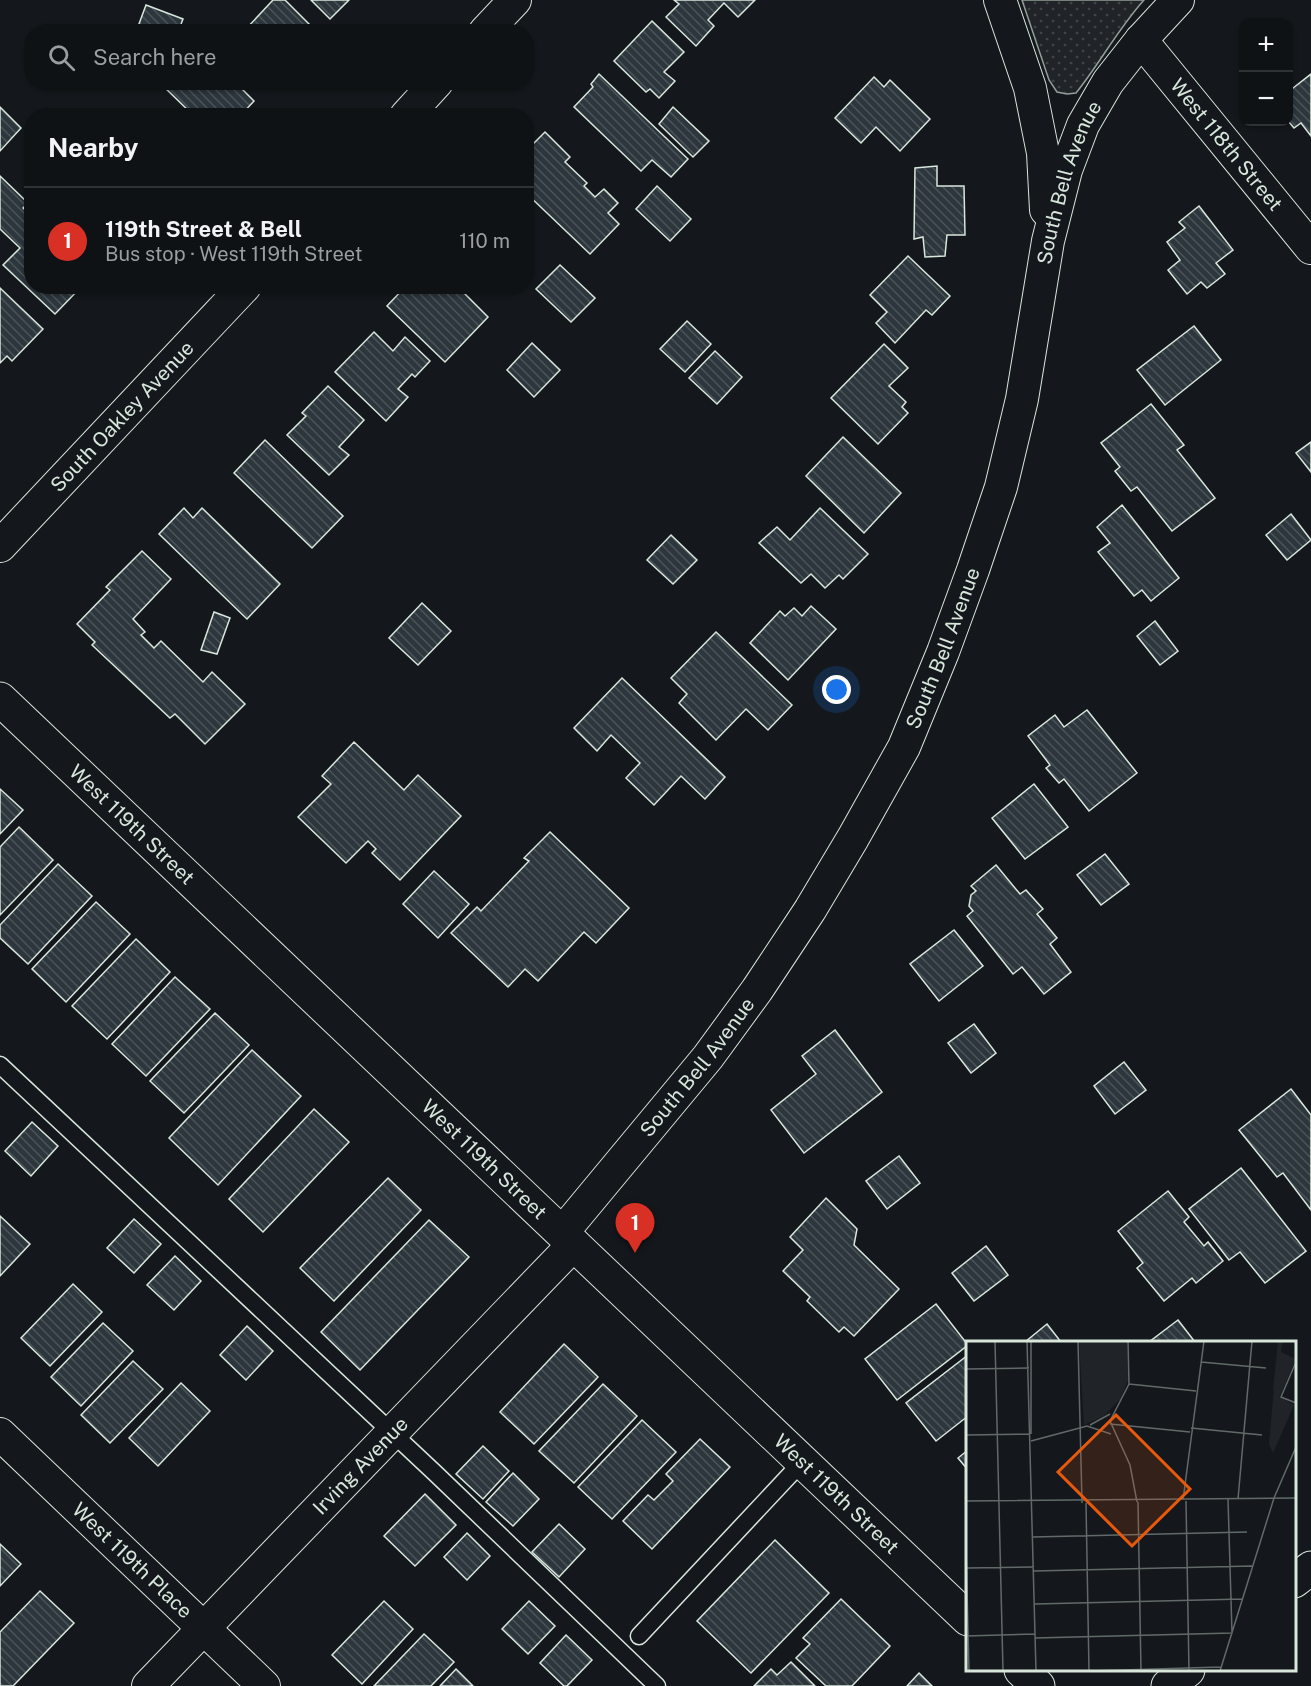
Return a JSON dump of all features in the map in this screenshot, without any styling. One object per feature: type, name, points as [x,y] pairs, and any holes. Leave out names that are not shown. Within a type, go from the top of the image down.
[{"type":"street","points":[[492,24],[515,0]]},
{"type":"street","points":[[1000,0],[1030,88],[1041,142],[1048,241]]},
{"type":"street","name":"South Bell Avenue","points":[[568,1239],[757,990],[810,910],[903,747],[974,570],[1001,487],[1022,399],[1048,241],[1066,170],[1083,125],[1108,82],[1141,40],[1178,0]]},
{"type":"street","name":"West 118th Street","points":[[1141,40],[1311,248]]},
{"type":"street","points":[[413,108],[430,90]]},
{"type":"street","name":"South Oakley Avenue","points":[[0,546],[236,294]]},
{"type":"street","name":"West 119th Street","points":[[0,699],[966,1617]]},
{"type":"street","name":"Irving Avenue","points":[[148,1686],[392,1433],[568,1239]]},
{"type":"street","name":"West 119th Place","points":[[0,1434],[264,1686]]},
{"type":"street","points":[[1296,1579],[1311,1568]]},
{"type":"street","points":[[1022,1671],[1038,1686]]},
{"type":"street","points":[[1168,1686],[1187,1671]]},
{"type":"lane","points":[[0,1065],[392,1433],[657,1686]]},
{"type":"lane","points":[[639,1636],[802,1462]]},
{"type":"shaded area","points":[[1022,0],[1144,0],[1076,93],[1067,94],[1057,92],[1049,80]]},
{"type":"building","points":[[273,0],[285,0],[309,24],[251,24]]},
{"type":"building","points":[[311,0],[349,0],[330,19]]},
{"type":"building","points":[[674,0],[755,0],[738,17],[724,3],[708,20],[714,26],[696,46],[666,17],[679,4]]},
{"type":"building","points":[[146,5],[183,19],[181,24],[139,24]]},
{"type":"building","points":[[652,21],[684,52],[664,72],[675,81],[659,98],[650,89],[646,92],[614,61]]},
{"type":"building","points":[[599,74],[688,159],[671,177],[652,160],[641,171],[574,107],[593,87],[591,84]]},
{"type":"building","points":[[1311,74],[1311,136],[1301,123],[1294,128],[1292,126],[1293,88]]},
{"type":"building","points":[[874,77],[884,87],[890,80],[930,119],[900,151],[876,127],[861,143],[835,118]]},
{"type":"building","points":[[167,90],[243,90],[254,101],[247,108],[186,108]]},
{"type":"building","points":[[0,107],[21,128],[0,151]]},
{"type":"building","points":[[673,107],[709,141],[693,157],[659,124]]},
{"type":"building","points":[[545,132],[570,157],[565,162],[587,183],[584,186],[595,197],[604,189],[618,203],[608,213],[619,224],[590,254],[534,201],[534,143]]},
{"type":"building","points":[[937,166],[937,186],[964,186],[965,235],[947,235],[945,256],[925,257],[923,237],[914,239],[915,168]]},
{"type":"building","points":[[0,176],[24,199],[24,285],[3,265],[20,248],[0,229]]},
{"type":"building","points":[[657,186],[691,219],[670,241],[636,209]]},
{"type":"building","points":[[1199,206],[1233,250],[1216,263],[1225,274],[1207,288],[1201,282],[1187,294],[1168,270],[1180,260],[1167,242],[1185,228],[1179,222]]},
{"type":"building","points":[[908,256],[950,296],[932,315],[926,310],[895,343],[876,323],[887,312],[870,295]]},
{"type":"building","points":[[560,265],[595,298],[571,322],[536,289]]},
{"type":"building","points":[[0,288],[43,329],[12,361],[7,356],[0,363]]},
{"type":"building","points":[[34,294],[74,294],[55,314]]},
{"type":"building","points":[[398,294],[465,294],[488,317],[445,362],[387,306]]},
{"type":"building","points":[[687,321],[711,344],[685,372],[660,349]]},
{"type":"building","points":[[1194,326],[1221,360],[1165,405],[1137,370]]},
{"type":"building","points":[[374,332],[393,351],[405,337],[430,361],[415,377],[412,374],[398,389],[408,397],[386,421],[335,372]]},
{"type":"building","points":[[532,343],[560,370],[534,397],[507,370]]},
{"type":"building","points":[[884,344],[908,368],[889,386],[906,402],[902,407],[908,413],[878,444],[831,398]]},
{"type":"building","points":[[715,351],[742,377],[717,404],[689,378]]},
{"type":"building","points":[[328,386],[364,420],[339,447],[349,455],[329,475],[287,435],[306,416],[302,413]]},
{"type":"building","points":[[1151,404],[1184,445],[1177,450],[1215,498],[1172,531],[1137,487],[1131,491],[1115,471],[1120,467],[1101,443]]},
{"type":"building","points":[[843,437],[901,493],[864,533],[806,476]]},
{"type":"building","points":[[265,440],[343,516],[312,548],[234,473]]},
{"type":"building","points":[[1311,442],[1311,472],[1296,453]]},
{"type":"building","points":[[1122,505],[1179,578],[1151,601],[1142,590],[1134,596],[1098,552],[1110,543],[1097,527]]},
{"type":"building","points":[[184,508],[193,518],[202,508],[280,584],[247,619],[159,534]]},
{"type":"building","points":[[820,508],[868,554],[843,579],[839,575],[825,588],[811,574],[801,583],[759,543],[777,527],[790,540]]},
{"type":"building","points":[[1291,514],[1311,540],[1287,560],[1266,535]]},
{"type":"building","points":[[671,535],[697,560],[673,584],[647,560]]},
{"type":"building","points":[[142,551],[171,579],[133,619],[145,632],[141,635],[154,648],[161,641],[203,682],[212,672],[245,704],[205,744],[175,714],[170,718],[92,645],[95,642],[77,624],[110,590],[106,587]]},
{"type":"building","points":[[422,603],[451,631],[418,665],[389,638]]},
{"type":"building","points":[[811,606],[836,629],[788,680],[750,643],[780,611],[785,616],[794,608],[802,616]]},
{"type":"building","points":[[214,612],[230,618],[217,654],[201,650]]},
{"type":"building","points":[[1155,621],[1178,651],[1160,665],[1137,636]]},
{"type":"building","points":[[716,632],[792,705],[768,730],[746,709],[716,740],[679,703],[687,694],[671,678]]},
{"type":"building","points":[[622,678],[725,777],[705,799],[681,776],[654,805],[626,778],[640,763],[611,735],[597,751],[574,728]]},
{"type":"building","points":[[1087,710],[1137,773],[1089,811],[1064,779],[1059,783],[1046,768],[1050,765],[1028,736],[1055,715],[1064,727]]},
{"type":"building","points":[[354,742],[404,790],[418,775],[461,816],[400,880],[372,853],[376,849],[368,841],[346,863],[298,817],[331,784],[322,776]]},
{"type":"building","points":[[1034,784],[1068,827],[1025,859],[992,818]]},
{"type":"building","points":[[0,789],[23,810],[0,834]]},
{"type":"building","points":[[19,827],[53,860],[0,915],[0,847]]},
{"type":"building","points":[[550,832],[629,908],[596,943],[584,932],[538,981],[525,969],[508,987],[451,933],[477,907],[481,911],[529,861],[524,858]]},
{"type":"building","points":[[1105,854],[1129,884],[1101,905],[1077,875]]},
{"type":"building","points":[[58,864],[92,896],[28,964],[0,938],[0,925]]},
{"type":"building","points":[[996,865],[1020,894],[1026,890],[1043,909],[1037,914],[1057,938],[1050,944],[1071,972],[1044,994],[1022,967],[1013,974],[967,916],[973,911],[969,906],[971,895],[976,891],[971,886]]},
{"type":"building","points":[[434,871],[469,904],[438,938],[403,904]]},
{"type":"building","points":[[96,902],[130,934],[66,1002],[32,969]]},
{"type":"building","points":[[954,930],[983,966],[939,1001],[910,964]]},
{"type":"building","points":[[136,939],[170,972],[107,1039],[72,1006]]},
{"type":"building","points":[[175,977],[210,1009],[146,1076],[112,1044]]},
{"type":"building","points":[[215,1013],[249,1045],[184,1113],[150,1081]]},
{"type":"building","points":[[974,1024],[996,1053],[971,1073],[948,1043]]},
{"type":"building","points":[[835,1030],[882,1092],[804,1153],[771,1110],[816,1074],[802,1056]]},
{"type":"building","points":[[252,1050],[301,1096],[218,1185],[169,1138]]},
{"type":"building","points":[[1124,1062],[1146,1090],[1115,1114],[1094,1086]]},
{"type":"building","points":[[1291,1089],[1311,1115],[1311,1210],[1283,1173],[1277,1177],[1239,1130]]},
{"type":"building","points":[[314,1109],[349,1142],[263,1232],[229,1199]]},
{"type":"building","points":[[32,1122],[58,1146],[31,1176],[5,1151]]},
{"type":"building","points":[[899,1156],[920,1183],[887,1209],[866,1181]]},
{"type":"building","points":[[1241,1168],[1306,1251],[1265,1283],[1240,1252],[1229,1260],[1189,1209]]},
{"type":"building","points":[[388,1178],[421,1210],[334,1301],[300,1268]]},
{"type":"building","points":[[1168,1191],[1189,1217],[1184,1222],[1204,1246],[1208,1242],[1223,1261],[1196,1283],[1192,1278],[1164,1301],[1137,1268],[1143,1263],[1118,1231]]},
{"type":"building","points":[[826,1198],[857,1229],[854,1245],[899,1289],[854,1336],[844,1327],[839,1332],[807,1301],[810,1297],[783,1271],[803,1250],[790,1237]]},
{"type":"building","points":[[0,1216],[30,1244],[0,1276]]},
{"type":"building","points":[[134,1219],[161,1244],[134,1273],[107,1248]]},
{"type":"building","points":[[429,1220],[469,1257],[360,1370],[321,1332]]},
{"type":"building","points":[[986,1246],[1008,1275],[974,1301],[952,1273]]},
{"type":"building","points":[[175,1256],[201,1281],[174,1310],[147,1285]]},
{"type":"building","points":[[73,1284],[102,1312],[50,1366],[21,1338]]},
{"type":"building","points":[[936,1304],[966,1342],[966,1347],[897,1400],[865,1359]]},
{"type":"building","points":[[1178,1320],[1194,1341],[1150,1341]]},
{"type":"building","points":[[103,1323],[133,1351],[81,1406],[51,1377]]},
{"type":"building","points":[[1047,1324],[1060,1341],[1026,1341]]},
{"type":"building","points":[[247,1326],[273,1351],[246,1380],[220,1355]]},
{"type":"building","points":[[564,1344],[598,1377],[534,1444],[500,1412]]},
{"type":"building","points":[[966,1357],[966,1418],[936,1441],[906,1403]]},
{"type":"building","points":[[133,1361],[163,1389],[110,1443],[81,1415]]},
{"type":"building","points":[[181,1383],[210,1411],[158,1466],[129,1438]]},
{"type":"building","points":[[603,1384],[637,1416],[574,1483],[539,1451]]},
{"type":"building","points":[[642,1420],[676,1452],[612,1519],[578,1487]]},
{"type":"building","points":[[700,1439],[730,1467],[652,1549],[623,1521],[648,1495],[654,1500],[673,1481],[666,1474]]},
{"type":"building","points":[[483,1446],[509,1471],[483,1499],[456,1474]]},
{"type":"building","points":[[966,1452],[966,1468],[958,1458]]},
{"type":"building","points":[[513,1473],[539,1499],[513,1526],[486,1502]]},
{"type":"building","points":[[425,1494],[456,1525],[415,1566],[384,1536]]},
{"type":"building","points":[[559,1524],[585,1549],[559,1577],[532,1552]]},
{"type":"building","points":[[467,1533],[490,1556],[467,1580],[444,1557]]},
{"type":"building","points":[[775,1540],[829,1593],[751,1673],[697,1621]]},
{"type":"building","points":[[0,1544],[21,1564],[0,1586]]},
{"type":"building","points":[[40,1591],[74,1623],[13,1686],[0,1686],[0,1632]]},
{"type":"building","points":[[841,1599],[890,1646],[852,1686],[826,1686],[796,1658],[810,1644],[803,1638]]},
{"type":"building","points":[[384,1601],[413,1629],[362,1684],[332,1655]]},
{"type":"building","points":[[529,1601],[555,1626],[528,1654],[502,1629]]},
{"type":"building","points":[[424,1634],[454,1662],[431,1686],[374,1686]]},
{"type":"building","points":[[566,1635],[592,1660],[567,1686],[564,1686],[540,1663]]},
{"type":"building","points":[[791,1662],[815,1686],[754,1686],[771,1669],[777,1675]]},
{"type":"building","points":[[456,1669],[473,1686],[440,1686]]},
{"type":"building","points":[[919,1673],[932,1686],[907,1686]]},
{"type":"place","name":"119th Street & Bell","points":[[635,1253]]}]
